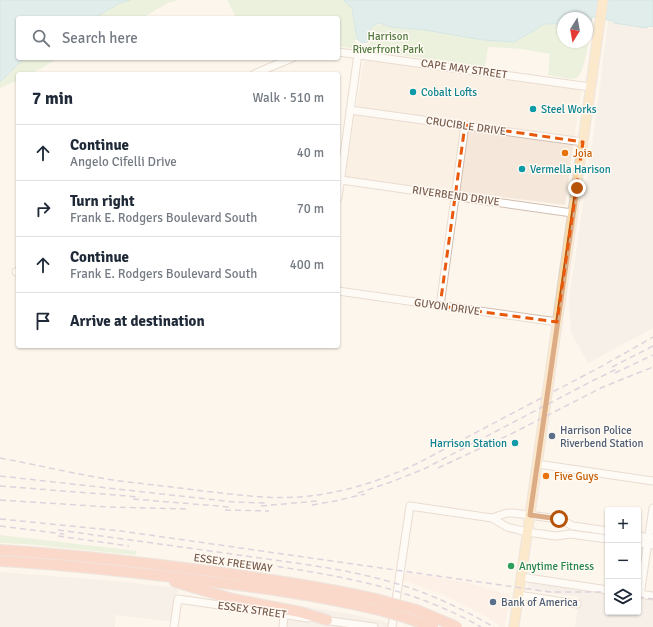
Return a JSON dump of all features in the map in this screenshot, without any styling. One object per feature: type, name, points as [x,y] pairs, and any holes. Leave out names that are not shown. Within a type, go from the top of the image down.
[{"type":"highway","name":"ESSEX FREEWAY","points":[[0,550],[112,560],[300,584],[376,599],[421,612],[457,627]]},
{"type":"highway","name":"ESSEX FREEWAY","points":[[0,561],[158,575],[289,593],[379,610],[433,627]]},
{"type":"highway","points":[[158,575],[172,582],[226,597],[300,612],[327,620]]},
{"type":"main road","points":[[514,627],[603,0]]},
{"type":"street","name":"CAPE MAY STREET","points":[[340,52],[590,87]]},
{"type":"street","points":[[340,186],[358,54]]},
{"type":"street","points":[[259,72],[287,60]]},
{"type":"street","name":"CRUCIBLE DRIVE","points":[[350,110],[582,142]]},
{"type":"street","points":[[440,306],[465,126]]},
{"type":"street","name":"RIVERBEND DRIVE","points":[[341,180],[572,213]]},
{"type":"street","name":"GUYON DRIVE","points":[[340,291],[557,322]]},
{"type":"street","points":[[538,463],[653,481]]},
{"type":"street","points":[[392,627],[410,506],[492,518],[507,527],[527,532],[556,536],[570,534],[605,539]]},
{"type":"street","points":[[641,585],[651,541],[653,508]]},
{"type":"street","points":[[492,518],[510,513],[530,515],[559,519],[573,526],[605,531]]},
{"type":"street","points":[[641,537],[651,541]]},
{"type":"street","points":[[641,543],[651,541]]},
{"type":"street","points":[[521,577],[605,590]]},
{"type":"street","points":[[641,594],[653,596]]},
{"type":"street","points":[[518,595],[577,604]]},
{"type":"street","name":"ESSEX STREET","points":[[174,627],[178,599],[374,627]]},
{"type":"street","points":[[283,627],[284,615]]},
{"type":"highlighted area","points":[[465,125],[583,142],[557,322],[440,306]]},
{"type":"shaded area","points":[[608,20],[614,21],[614,23],[653,29],[653,328],[588,363],[571,333],[569,300],[598,103]]},
{"type":"shaded area","points":[[364,60],[581,90],[565,205],[345,177]]},
{"type":"shaded area","points":[[0,572],[116,581],[178,588],[174,622],[116,615],[115,627],[0,627]]},
{"type":"shaded area","points":[[404,572],[465,582],[510,595],[505,627],[502,627],[476,611],[444,595],[407,581],[403,582]]},
{"type":"shaded area","points":[[529,581],[605,591],[605,615],[641,615],[641,596],[653,598],[653,627],[575,627],[579,597],[528,590]]},
{"type":"shaded area","points":[[284,603],[345,613],[391,623],[390,627],[280,627]]},
{"type":"green space","points":[[130,0],[180,0],[170,2],[146,16],[97,16],[120,3]]},
{"type":"green space","name":"Harrison Riverfront Park","points":[[227,0],[343,0],[352,8],[357,39],[354,41],[363,46],[370,44],[372,31],[370,30],[372,26],[379,24],[514,42],[539,26],[550,23],[557,25],[557,48],[587,48],[587,51],[583,67],[577,78],[570,79],[548,75],[550,54],[521,49],[488,47],[485,67],[340,46],[340,16],[235,16]]},
{"type":"green space","points":[[22,60],[56,60],[34,72],[16,72],[16,81],[0,88],[0,82]]},
{"type":"green space","points":[[0,535],[137,551],[136,555],[25,544],[0,543]]},
{"type":"water","points":[[0,0],[130,0],[120,3],[97,16],[16,16],[16,60],[22,60],[0,82]]},
{"type":"water","points":[[343,0],[653,0],[653,27],[648,26],[647,28],[614,23],[614,21],[593,17],[593,12],[557,12],[557,24],[542,25],[514,42],[483,40],[425,30],[391,27],[379,23],[372,26],[368,42],[362,43],[357,39],[352,8]]},
{"type":"railway","points":[[0,458],[113,480],[260,497],[303,497],[330,493],[370,483],[420,462],[604,365],[653,337]]},
{"type":"railway","points":[[612,367],[653,346]]},
{"type":"railway","points":[[615,373],[653,355]]},
{"type":"railway","points":[[438,468],[513,433],[603,387],[653,367]]},
{"type":"railway","points":[[358,493],[424,469],[619,368]]},
{"type":"railway","points":[[0,476],[234,502],[266,503]]},
{"type":"railway","points":[[0,486],[140,497]]},
{"type":"railway","points":[[312,505],[365,494]]},
{"type":"railway","points":[[133,499],[230,507]]},
{"type":"railway","points":[[0,500],[109,507],[189,509]]},
{"type":"railway","points":[[261,506],[317,501]]},
{"type":"railway","points":[[225,510],[269,511]]},
{"type":"railway","points":[[0,519],[121,531],[550,592],[605,592]]},
{"type":"railway","points":[[0,526],[64,534]]},
{"type":"railway","points":[[58,530],[292,562],[352,572],[391,582],[431,596],[469,613],[494,627]]},
{"type":"railway","points":[[58,536],[129,546]]},
{"type":"railway","points":[[228,559],[294,569],[358,581],[389,589],[451,611],[481,627]]},
{"type":"railway","points":[[641,597],[653,599]]},
{"type":"place","name":"Cobalt Lofts","points":[[413,92]]},
{"type":"place","name":"Steel Works","points":[[533,109]]},
{"type":"place","name":"Joia","points":[[565,153]]},
{"type":"place","name":"Vermella Harison","points":[[522,169]]},
{"type":"place","name":"Harrison Police Riverbend Station","points":[[552,436]]},
{"type":"place","name":"Harrison Station","points":[[515,443]]},
{"type":"place","name":"Five Guys","points":[[546,476]]},
{"type":"place","name":"Anytime Fitness","points":[[511,566]]},
{"type":"place","name":"Bank of America","points":[[493,602]]},
{"type":"route","points":[[559,519],[530,515],[577,188]]}]
